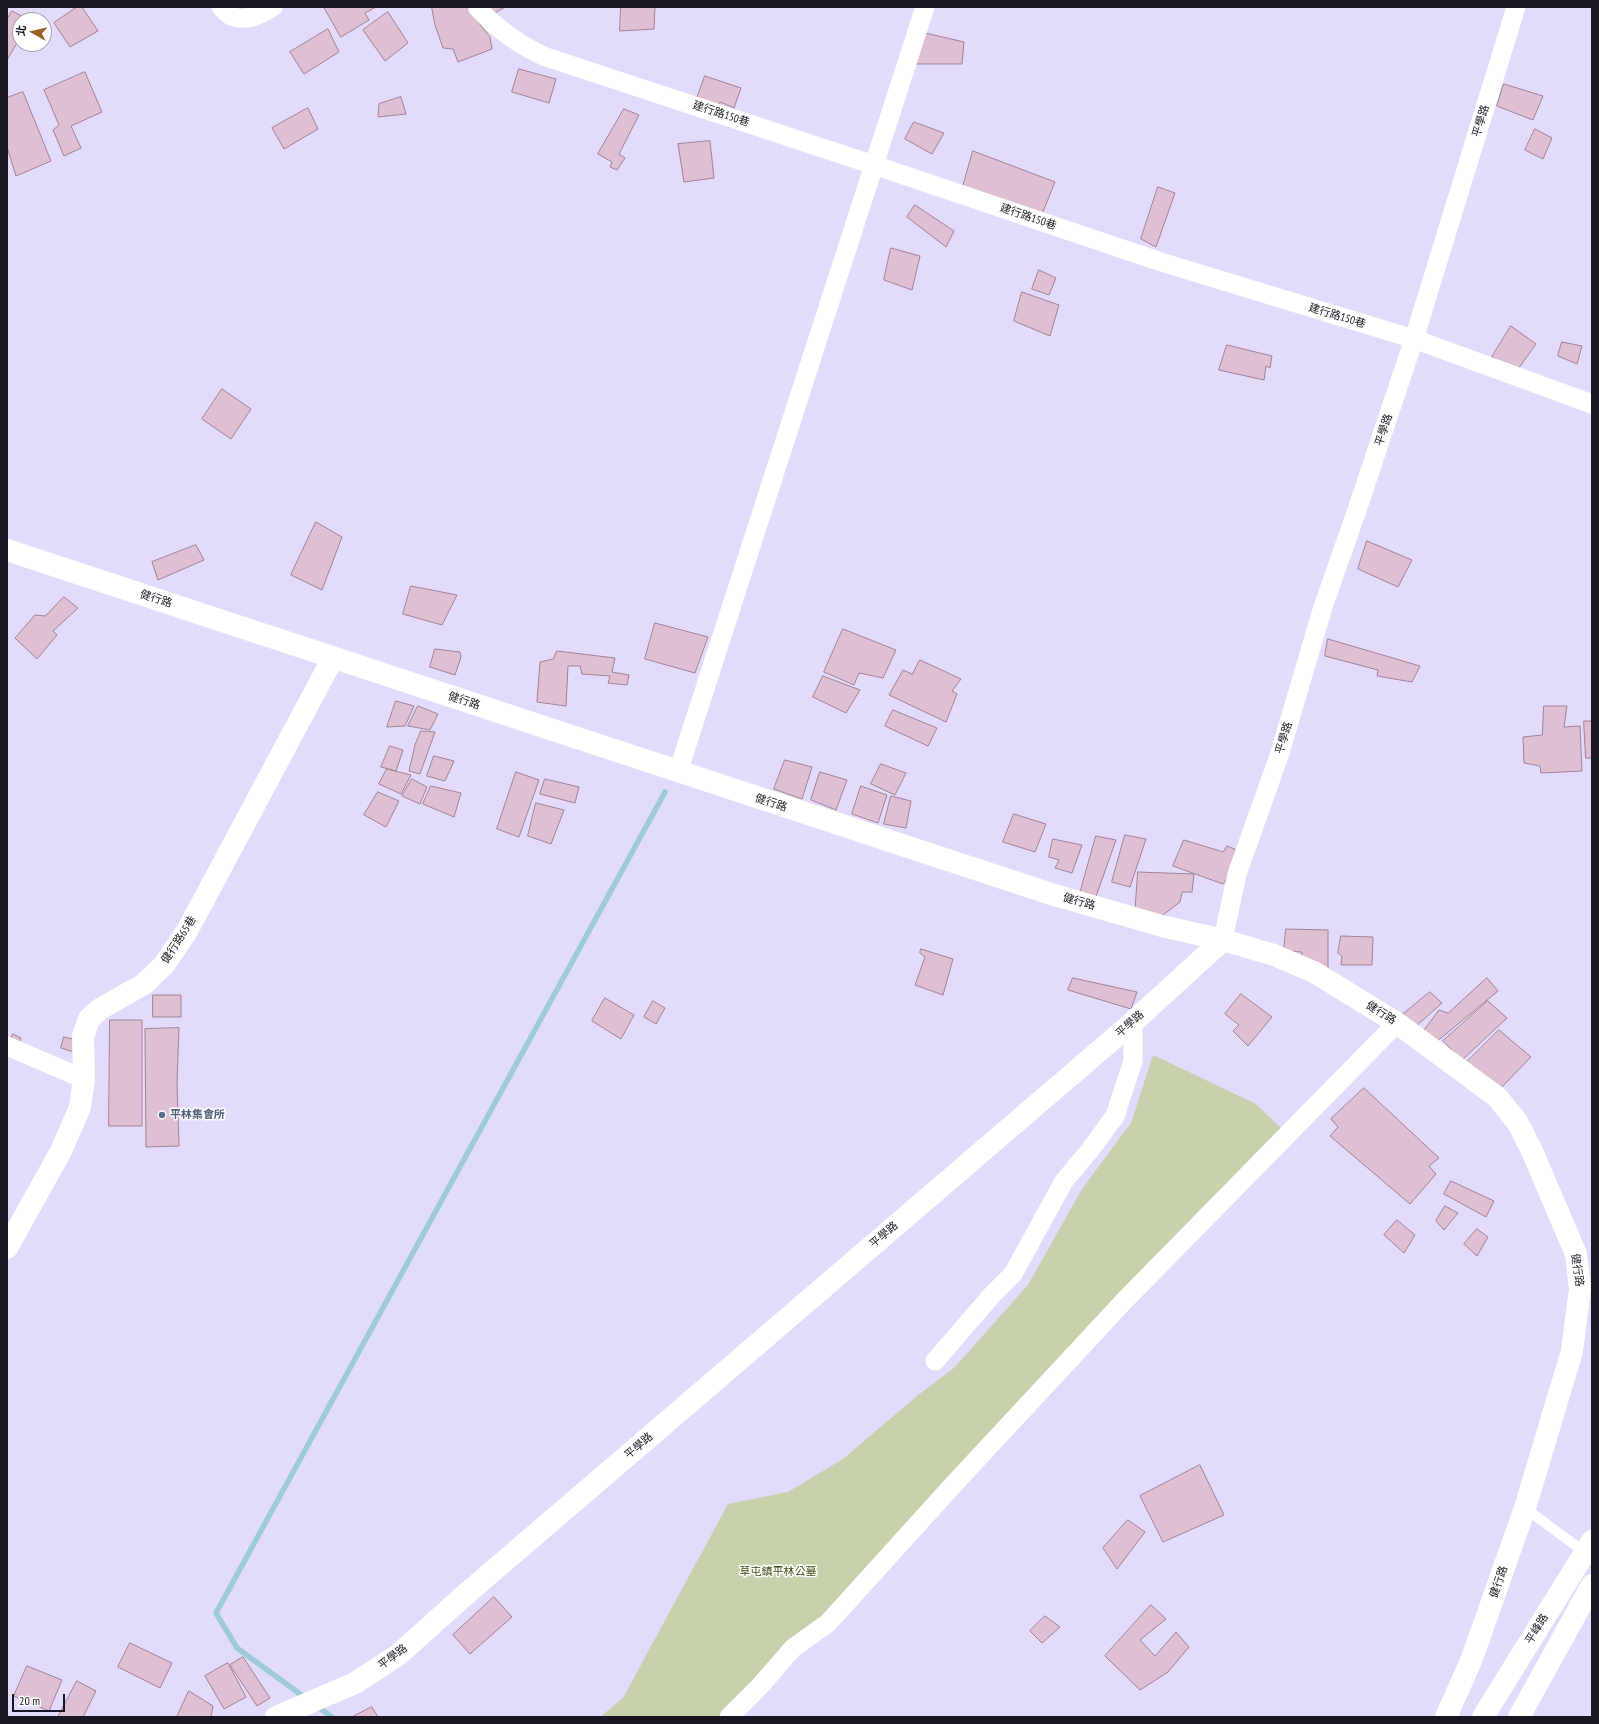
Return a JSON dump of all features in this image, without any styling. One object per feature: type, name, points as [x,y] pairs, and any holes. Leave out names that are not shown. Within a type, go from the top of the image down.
[{"type":"street","points":[[221,7],[230,16],[249,18],[262,14],[273,7]]},
{"type":"street","name":"建行路150巷","points":[[477,7],[486,16],[528,49],[546,57],[874,165],[1161,262],[1414,339],[1592,404]]},
{"type":"street","points":[[678,772],[925,7]]},
{"type":"street","name":"平學路","points":[[276,1717],[355,1683],[398,1655],[483,1579],[1133,1022],[1223,940],[1237,874],[1279,756],[1323,607],[1358,510],[1414,339],[1516,7]]},
{"type":"street","name":"健行路","points":[[7,550],[1050,894],[1162,926],[1223,940],[1274,955],[1314,972],[1397,1023],[1497,1097],[1518,1123],[1532,1151],[1576,1254],[1580,1289],[1572,1351],[1525,1508],[1472,1661],[1446,1717]]},
{"type":"street","name":"健行路65巷","points":[[7,1248],[61,1151],[80,1107],[84,1078],[83,1036],[89,1019],[100,1009],[144,984],[168,959],[187,931],[334,658]]},
{"type":"street","points":[[936,1361],[992,1295],[1013,1274],[1064,1181],[1090,1150],[1115,1116],[1133,1061],[1133,1022]]},
{"type":"street","points":[[729,1717],[760,1686],[793,1648],[828,1623],[953,1485],[1125,1300],[1397,1023]]},
{"type":"street","points":[[7,1046],[84,1078]]},
{"type":"street","name":"平峰路","points":[[1483,1717],[1590,1550]]},
{"type":"street","points":[[1519,1717],[1592,1585]]},
{"type":"lane","points":[[1525,1508],[1590,1550]]},
{"type":"green space","name":"草屯鎮平林公墓","points":[[1153,1055],[1256,1104],[1287,1134],[728,1717],[600,1717],[623,1698],[728,1504],[788,1492],[843,1459],[917,1396],[954,1368],[1028,1285],[1082,1189],[1131,1123]]},
{"type":"building","points":[[77,7],[82,7],[98,31],[70,47],[54,23]]},
{"type":"building","points":[[324,7],[376,7],[365,13],[369,20],[341,37]]},
{"type":"building","points":[[432,7],[466,7],[490,37],[492,49],[458,62],[453,49],[443,48],[435,25]]},
{"type":"building","points":[[482,7],[505,7],[490,16]]},
{"type":"building","points":[[621,7],[655,7],[654,29],[620,31]]},
{"type":"building","points":[[12,11],[14,12],[12,12],[12,52],[7,60],[7,20]]},
{"type":"building","points":[[388,12],[408,43],[385,61],[363,30]]},
{"type":"building","points":[[328,29],[339,52],[304,74],[290,52]]},
{"type":"building","points":[[921,32],[964,42],[962,64],[911,64]]},
{"type":"building","points":[[519,69],[556,79],[549,103],[512,92]]},
{"type":"building","points":[[85,72],[102,112],[71,126],[81,148],[64,156],[53,130],[59,125],[44,90]]},
{"type":"building","points":[[705,76],[741,88],[734,108],[720,102],[718,110],[696,101]]},
{"type":"building","points":[[1504,84],[1543,96],[1533,120],[1497,106]]},
{"type":"building","points":[[23,92],[51,161],[16,176],[7,147],[7,98]]},
{"type":"building","points":[[401,97],[406,114],[378,117],[379,104]]},
{"type":"building","points":[[308,108],[318,129],[284,149],[272,128]]},
{"type":"building","points":[[624,109],[639,115],[619,154],[625,158],[617,170],[610,167],[612,162],[598,154]]},
{"type":"building","points":[[914,122],[944,133],[932,154],[905,139]]},
{"type":"building","points":[[1535,129],[1552,138],[1543,159],[1525,150]]},
{"type":"building","points":[[710,141],[714,178],[684,182],[678,144]]},
{"type":"building","points":[[973,151],[1055,182],[1040,219],[962,190]]},
{"type":"building","points":[[1158,187],[1175,193],[1156,247],[1141,239]]},
{"type":"building","points":[[915,205],[954,231],[946,247],[907,217]]},
{"type":"building","points":[[891,248],[920,256],[912,290],[884,280]]},
{"type":"building","points":[[1039,270],[1056,278],[1049,295],[1032,289]]},
{"type":"building","points":[[1022,292],[1059,305],[1050,336],[1014,321]]},
{"type":"building","points":[[1511,326],[1536,344],[1516,372],[1492,357]]},
{"type":"building","points":[[1562,342],[1582,346],[1577,364],[1558,356]]},
{"type":"building","points":[[1227,345],[1272,356],[1270,368],[1266,366],[1264,380],[1219,370]]},
{"type":"building","points":[[222,389],[251,409],[231,439],[202,419]]},
{"type":"building","points":[[316,522],[342,537],[322,590],[291,575]]},
{"type":"building","points":[[1367,541],[1412,560],[1398,587],[1358,569]]},
{"type":"building","points":[[196,545],[204,560],[158,580],[152,562]]},
{"type":"building","points":[[411,586],[457,595],[442,625],[403,614]]},
{"type":"building","points":[[64,597],[78,608],[53,631],[57,635],[37,659],[15,638],[35,615],[45,616]]},
{"type":"building","points":[[655,623],[708,637],[695,673],[645,659]]},
{"type":"building","points":[[843,629],[896,650],[883,678],[859,673],[854,685],[824,672]]},
{"type":"building","points":[[1328,639],[1420,666],[1412,682],[1377,676],[1378,670],[1325,656]]},
{"type":"building","points":[[435,649],[460,652],[461,657],[455,675],[430,667]]},
{"type":"building","points":[[557,651],[615,658],[612,672],[629,675],[627,685],[608,683],[610,676],[582,674],[580,666],[568,666],[566,706],[537,702],[540,662],[553,659]]},
{"type":"building","points":[[920,660],[961,679],[952,691],[957,694],[946,722],[889,695],[903,670],[912,674]]},
{"type":"building","points":[[823,676],[860,690],[846,713],[813,697]]},
{"type":"building","points":[[396,701],[414,706],[405,726],[387,727]]},
{"type":"building","points":[[418,706],[438,714],[430,730],[408,726]]},
{"type":"building","points":[[1544,706],[1567,706],[1564,727],[1580,726],[1582,771],[1541,773],[1540,766],[1524,763],[1523,737],[1542,735]]},
{"type":"building","points":[[893,710],[937,728],[928,746],[885,726]]},
{"type":"building","points":[[1584,721],[1592,721],[1592,758],[1586,758]]},
{"type":"building","points":[[421,731],[435,732],[420,774],[409,771],[415,745]]},
{"type":"building","points":[[390,746],[403,750],[396,771],[381,767]]},
{"type":"building","points":[[434,756],[454,761],[445,781],[427,776]]},
{"type":"building","points":[[785,760],[812,767],[802,799],[774,789]]},
{"type":"building","points":[[881,764],[906,773],[895,795],[871,784]]},
{"type":"building","points":[[387,769],[411,775],[401,794],[379,784]]},
{"type":"building","points":[[516,772],[539,780],[519,837],[497,829]]},
{"type":"building","points":[[820,772],[847,780],[836,810],[811,800]]},
{"type":"building","points":[[412,779],[427,787],[420,804],[402,796]]},
{"type":"building","points":[[545,779],[579,787],[575,803],[540,794]]},
{"type":"building","points":[[431,786],[461,793],[454,817],[423,804]]},
{"type":"building","points":[[861,786],[887,795],[878,823],[852,814]]},
{"type":"building","points":[[378,792],[399,801],[386,827],[364,815]]},
{"type":"building","points":[[891,796],[911,801],[906,828],[884,824]]},
{"type":"building","points":[[536,803],[564,810],[551,844],[528,836]]},
{"type":"building","points":[[1014,814],[1046,824],[1035,852],[1003,842]]},
{"type":"building","points":[[1125,835],[1146,839],[1130,887],[1112,882]]},
{"type":"building","points":[[1096,836],[1116,840],[1094,902],[1079,897]]},
{"type":"building","points":[[1053,839],[1082,845],[1072,873],[1055,868],[1059,860],[1049,857]]},
{"type":"building","points":[[1184,840],[1223,852],[1227,846],[1242,852],[1235,869],[1223,884],[1173,866]]},
{"type":"building","points":[[1138,872],[1194,874],[1192,892],[1182,892],[1180,902],[1159,918],[1135,916]]},
{"type":"building","points":[[1286,929],[1328,930],[1328,970],[1300,960],[1302,952],[1284,951]]},
{"type":"building","points":[[1341,936],[1373,937],[1372,965],[1341,965],[1342,956],[1338,953]]},
{"type":"building","points":[[921,949],[953,959],[943,995],[915,985],[925,957],[920,953]]},
{"type":"building","points":[[1073,978],[1137,992],[1131,1009],[1068,990]]},
{"type":"building","points":[[1487,978],[1498,991],[1435,1043],[1424,1030],[1439,1010],[1448,1013]]},
{"type":"building","points":[[1430,992],[1442,1003],[1413,1029],[1401,1016]]},
{"type":"building","points":[[1241,994],[1272,1017],[1248,1046],[1233,1031],[1239,1025],[1225,1014]]},
{"type":"building","points":[[153,995],[181,995],[181,1017],[153,1017]]},
{"type":"building","points":[[605,998],[634,1015],[621,1039],[592,1021]]},
{"type":"building","points":[[653,1001],[665,1008],[656,1024],[644,1017]]},
{"type":"building","points":[[1488,1001],[1507,1018],[1462,1060],[1443,1041]]},
{"type":"building","points":[[110,1020],[142,1020],[142,1126],[109,1126]]},
{"type":"building","name":"平林集會所","points":[[179,1028],[177,1083],[179,1146],[146,1147],[145,1029]]},
{"type":"building","points":[[1499,1030],[1531,1057],[1498,1091],[1465,1064]]},
{"type":"building","points":[[13,1034],[21,1038],[13,1055],[7,1046]]},
{"type":"building","points":[[64,1037],[77,1040],[74,1052],[61,1048]]},
{"type":"building","points":[[1364,1088],[1439,1158],[1429,1166],[1436,1174],[1410,1204],[1330,1136],[1338,1127],[1331,1119]]},
{"type":"building","points":[[1451,1181],[1494,1201],[1486,1217],[1444,1194]]},
{"type":"building","points":[[1445,1206],[1458,1213],[1444,1230],[1436,1221]]},
{"type":"building","points":[[1397,1220],[1415,1235],[1404,1253],[1384,1235]]},
{"type":"building","points":[[1477,1229],[1488,1237],[1477,1256],[1464,1244]]},
{"type":"building","points":[[1200,1465],[1224,1515],[1163,1542],[1140,1496]]},
{"type":"building","points":[[1128,1520],[1145,1532],[1117,1569],[1103,1548]]},
{"type":"building","points":[[494,1597],[512,1617],[470,1654],[453,1635]]},
{"type":"building","points":[[1151,1605],[1166,1619],[1140,1640],[1155,1656],[1176,1632],[1189,1647],[1168,1672],[1140,1690],[1105,1656]]},
{"type":"building","points":[[1045,1616],[1060,1627],[1042,1643],[1030,1631]]},
{"type":"building","points":[[130,1643],[172,1663],[160,1688],[118,1667]]},
{"type":"building","points":[[243,1657],[270,1698],[257,1706],[230,1665]]},
{"type":"building","points":[[228,1663],[246,1697],[224,1709],[205,1676]]},
{"type":"building","points":[[27,1666],[62,1680],[49,1711],[14,1696]]},
{"type":"building","points":[[77,1681],[96,1691],[83,1717],[58,1717]]},
{"type":"building","points":[[189,1691],[213,1706],[211,1717],[177,1717]]},
{"type":"building","points":[[372,1707],[378,1717],[352,1717]]},
{"type":"waterway","points":[[307,1699],[237,1648],[216,1613],[665,792]]},
{"type":"waterway","points":[[315,1705],[332,1717]]},
{"type":"place","name":"平林集會所","points":[[162,1115]]}]
